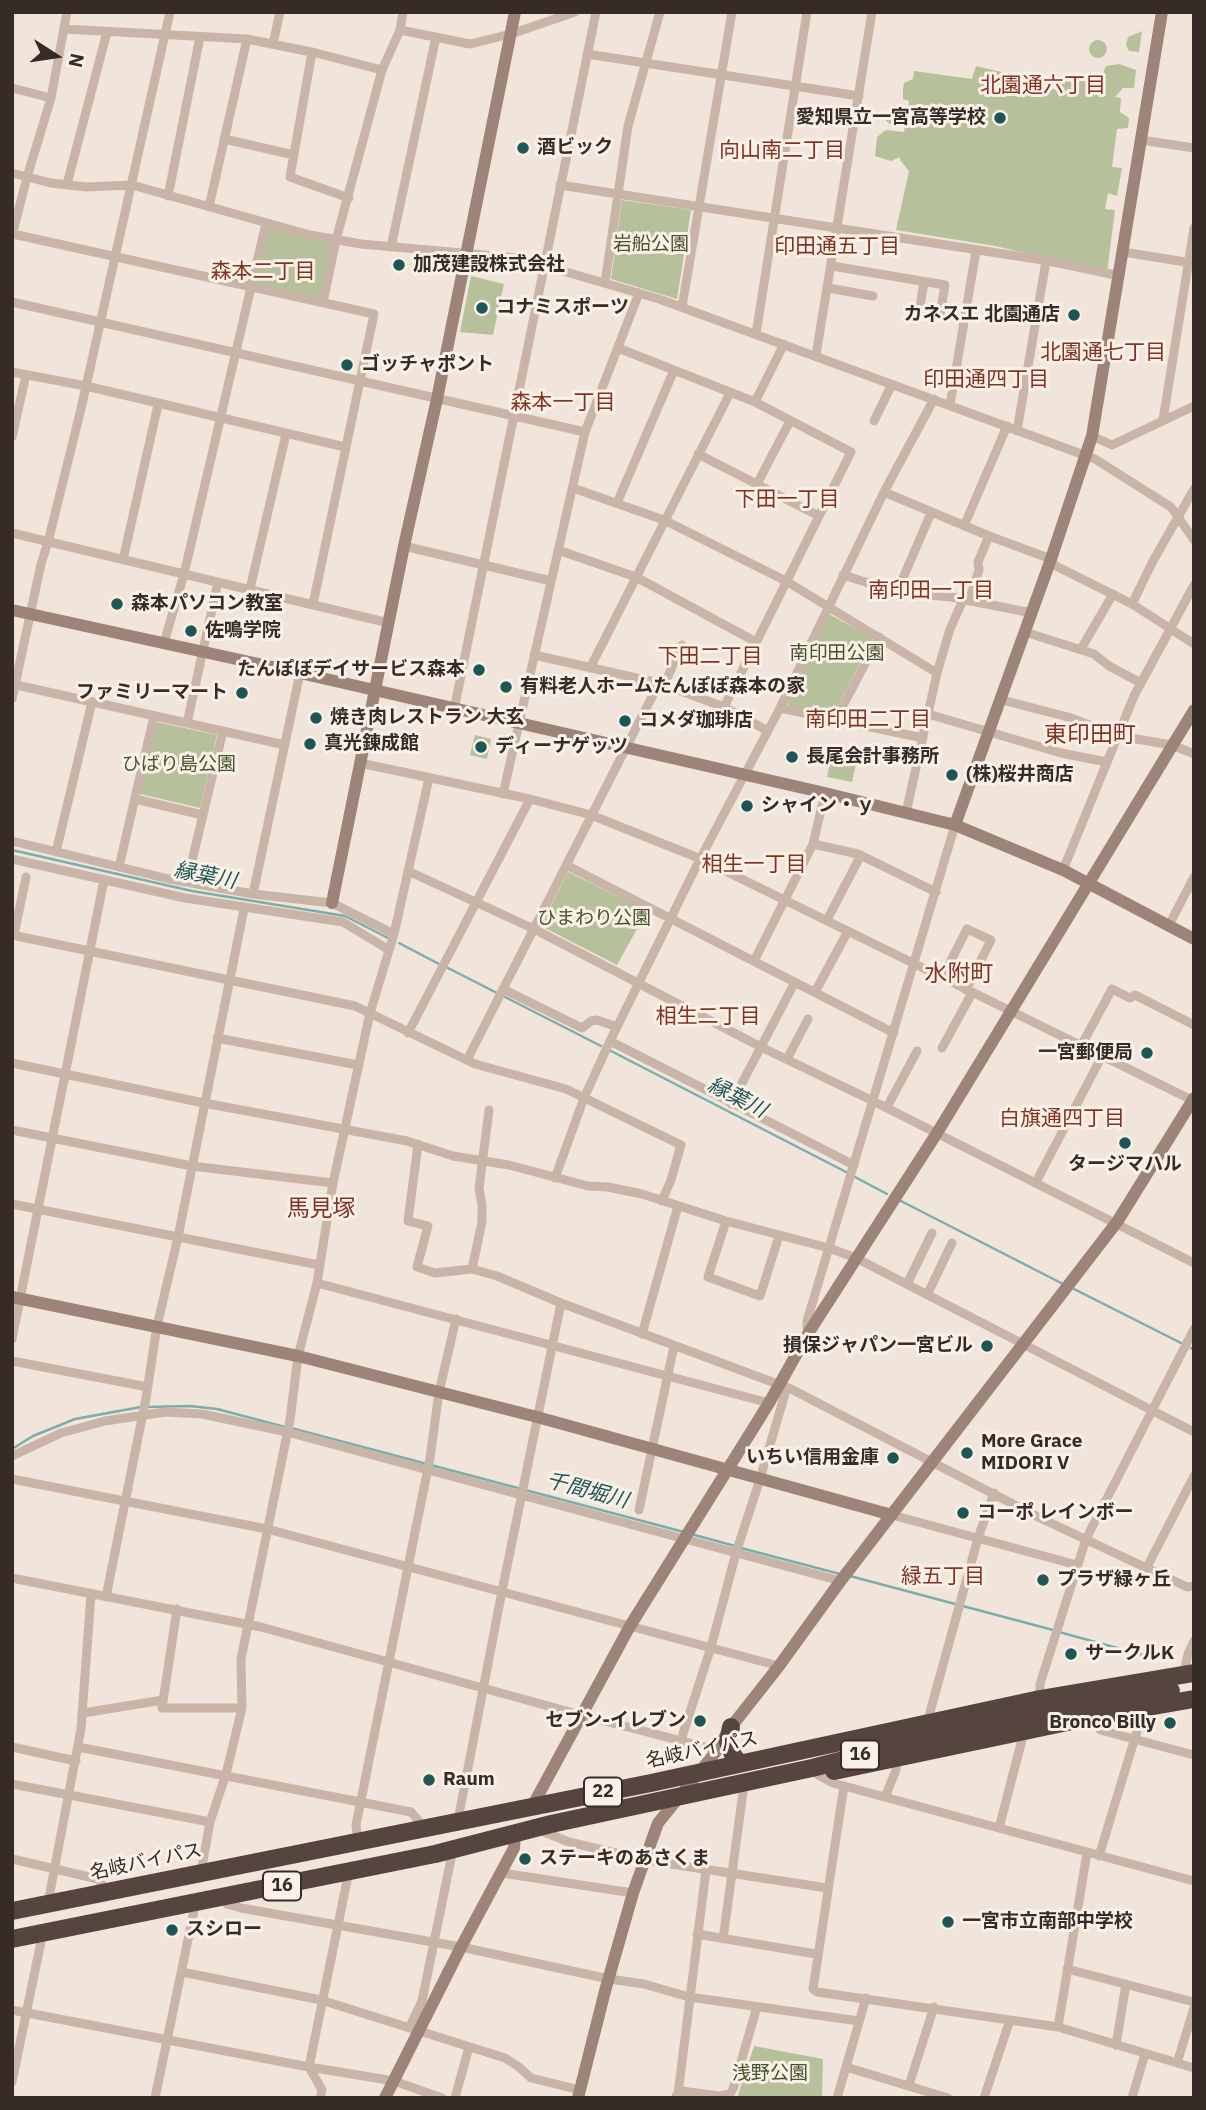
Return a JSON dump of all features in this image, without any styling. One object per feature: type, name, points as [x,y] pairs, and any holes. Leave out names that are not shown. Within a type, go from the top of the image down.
[{"type":"highway","name":"名岐バイパス","points":[[12,1910],[698,1772],[1040,1699],[1190,1678]]},
{"type":"highway","name":"16","points":[[12,1937],[435,1854],[551,1824],[812,1768],[950,1733],[1171,1691],[1190,1678]]},
{"type":"highway","name":"22","points":[[12,1937],[453,1849],[744,1785],[818,1774],[1024,1730],[1194,1699]]},
{"type":"highway","points":[[731,1727],[728,1742],[730,1751],[740,1763]]},
{"type":"street","points":[[67,12],[51,98],[13,235],[116,255],[374,314],[313,604]]},
{"type":"street","points":[[12,699],[41,564],[101,322],[170,12]]},
{"type":"street","points":[[273,44],[280,12]]},
{"type":"street","points":[[323,302],[336,240],[382,70],[400,30],[403,12]]},
{"type":"street","points":[[332,903],[404,546],[438,399],[515,12]]},
{"type":"street","points":[[400,30],[470,44],[511,34],[575,12]]},
{"type":"street","points":[[454,709],[596,12]]},
{"type":"street","points":[[605,283],[628,126],[660,12]]},
{"type":"street","points":[[682,307],[732,12]]},
{"type":"street","points":[[755,334],[807,12]]},
{"type":"street","points":[[816,355],[872,12]]},
{"type":"street","points":[[810,1332],[807,1321],[955,825],[1051,561],[1092,436],[1162,12]]},
{"type":"street","points":[[64,29],[247,39],[382,70]]},
{"type":"street","points":[[67,184],[107,32]]},
{"type":"street","points":[[168,196],[200,37]]},
{"type":"street","points":[[391,247],[436,37]]},
{"type":"street","points":[[209,207],[247,39]]},
{"type":"street","points":[[312,52],[290,177],[349,198]]},
{"type":"street","points":[[587,54],[859,96]]},
{"type":"street","points":[[12,88],[51,98]]},
{"type":"street","points":[[224,139],[294,155]]},
{"type":"street","points":[[1141,140],[1194,148]]},
{"type":"street","points":[[12,173],[86,187],[132,186],[336,240],[518,258],[639,293],[816,355],[1095,459],[1171,508],[1194,540]]},
{"type":"street","points":[[560,185],[1046,261],[1119,276]]},
{"type":"street","points":[[164,643],[184,574],[266,223]]},
{"type":"street","points":[[1163,420],[1191,263],[1194,228]]},
{"type":"street","points":[[950,405],[976,251]]},
{"type":"street","points":[[1124,252],[1191,263]]},
{"type":"street","points":[[1017,430],[1046,261]]},
{"type":"street","points":[[832,266],[946,285],[940,316],[919,312],[924,282]]},
{"type":"street","points":[[828,288],[873,296]]},
{"type":"street","points":[[503,794],[585,432],[639,293]]},
{"type":"street","points":[[12,302],[585,432]]},
{"type":"street","points":[[755,402],[784,344]]},
{"type":"street","points":[[618,348],[755,402],[851,452],[724,707]]},
{"type":"street","points":[[617,503],[674,370]]},
{"type":"street","points":[[12,372],[86,386],[345,447]]},
{"type":"street","points":[[12,437],[26,375]]},
{"type":"street","points":[[874,421],[892,384]]},
{"type":"street","points":[[590,668],[730,393]]},
{"type":"street","points":[[555,1178],[584,1098],[610,1041],[780,708],[884,492],[934,399]]},
{"type":"street","points":[[122,560],[158,405]]},
{"type":"street","points":[[1092,436],[1112,445],[1194,406]]},
{"type":"street","points":[[757,484],[790,421]]},
{"type":"street","points":[[964,526],[1007,426]]},
{"type":"street","points":[[250,589],[286,434]]},
{"type":"street","points":[[698,454],[819,516]]},
{"type":"street","points":[[573,488],[664,520],[786,581],[937,673]]},
{"type":"street","points":[[1132,604],[1194,489]]},
{"type":"street","points":[[884,492],[1051,561],[1132,604],[1194,644]]},
{"type":"street","points":[[897,592],[931,513]]},
{"type":"street","points":[[12,533],[388,623]]},
{"type":"street","points":[[906,813],[937,673],[950,629],[979,570],[978,562],[989,536]]},
{"type":"street","points":[[404,546],[551,581]]},
{"type":"street","points":[[558,551],[636,577],[756,642]]},
{"type":"street","points":[[843,575],[897,592],[966,600],[1032,614]]},
{"type":"street","points":[[187,723],[218,582]]},
{"type":"street","points":[[1063,870],[1141,683],[1194,585]]},
{"type":"street","points":[[1081,649],[1113,594]]},
{"type":"street","points":[[12,610],[300,673],[955,825],[1063,870],[1194,939]]},
{"type":"street","points":[[1025,632],[1081,649],[1141,683]]},
{"type":"street","points":[[836,719],[878,637]]},
{"type":"street","points":[[467,1060],[625,748],[682,645]]},
{"type":"street","points":[[534,655],[661,684],[724,707],[768,731]]},
{"type":"street","points":[[253,894],[300,673]]},
{"type":"street","points":[[14,685],[285,745]]},
{"type":"street","points":[[1002,700],[1068,717],[1119,736],[1172,746],[1194,754]]},
{"type":"street","points":[[56,852],[92,702]]},
{"type":"street","points":[[780,708],[923,738]]},
{"type":"street","points":[[681,1740],[760,1479],[783,1386],[810,1332],[937,1133],[1194,710]]},
{"type":"street","points":[[928,714],[1062,753],[1107,762]]},
{"type":"street","points":[[119,867],[154,716]]},
{"type":"street","points":[[187,882],[223,731]]},
{"type":"street","points":[[182,1972],[321,2000],[505,2058],[531,2078],[579,2094],[633,1893],[658,1823],[717,1750],[731,1727],[843,1577],[1117,1222],[1193,1100],[701,859],[591,815],[530,799],[360,763]]},
{"type":"street","points":[[201,1872],[210,1822],[226,1774],[242,1708],[241,1658],[288,1427],[298,1356],[317,1283],[333,1183],[370,1013],[394,934],[429,778]]},
{"type":"street","points":[[754,961],[813,844],[825,793]]},
{"type":"street","points":[[135,799],[203,815]]},
{"type":"street","points":[[408,1033],[530,799]]},
{"type":"street","points":[[12,841],[187,882],[253,894],[332,903],[394,934]]},
{"type":"street","points":[[813,844],[861,855],[936,892]]},
{"type":"street","points":[[827,920],[861,855]]},
{"type":"street","points":[[12,859],[185,898],[343,922],[389,950]]},
{"type":"street","points":[[566,865],[894,1033]]},
{"type":"street","points":[[408,871],[534,929],[761,1047],[887,1107],[1194,1263]]},
{"type":"street","points":[[26,877],[13,935],[355,1006],[467,1060],[495,1070],[546,1082],[681,1145],[662,1201]]},
{"type":"street","points":[[1169,925],[1194,877]]},
{"type":"street","points":[[12,1339],[17,1298],[104,880]]},
{"type":"street","points":[[106,1597],[146,1398],[157,1326],[178,1237],[244,909]]},
{"type":"street","points":[[942,978],[967,929],[991,940],[942,1048]]},
{"type":"street","points":[[815,992],[848,931]]},
{"type":"street","points":[[731,1104],[795,982]]},
{"type":"street","points":[[503,989],[582,1028],[597,1020],[617,1027]]},
{"type":"street","points":[[1082,1046],[1112,989],[1130,998],[1135,995],[1194,1026]]},
{"type":"street","points":[[787,1059],[808,1019]]},
{"type":"street","points":[[218,1038],[358,1065]]},
{"type":"street","points":[[610,1041],[854,1165]]},
{"type":"street","points":[[887,1107],[917,1051]]},
{"type":"street","points":[[1036,1182],[1102,1056]]},
{"type":"street","points":[[12,1063],[346,1129],[418,1144],[453,1156],[509,1165],[588,1186],[608,1187],[829,1248],[856,1258],[1194,1432]]},
{"type":"street","points":[[472,1269],[482,1222],[478,1188],[489,1110]]},
{"type":"street","points":[[12,1130],[192,1166],[333,1183]]},
{"type":"street","points":[[418,1144],[408,1221],[428,1226],[417,1267],[435,1273],[472,1269],[497,1276],[561,1303],[783,1386],[1086,1539],[1187,1587],[1194,1586]]},
{"type":"street","points":[[12,1205],[319,1265]]},
{"type":"street","points":[[642,1334],[678,1206]]},
{"type":"street","points":[[726,1221],[708,1277],[760,1296],[779,1236]]},
{"type":"street","points":[[907,1284],[932,1233]]},
{"type":"street","points":[[927,1295],[953,1243]]},
{"type":"street","points":[[317,1283],[769,1403]]},
{"type":"street","points":[[17,1298],[298,1356],[537,1417],[1077,1565]]},
{"type":"street","points":[[458,1820],[561,1303]]},
{"type":"street","points":[[358,1840],[356,1825],[429,1465],[439,1392],[456,1319]]},
{"type":"street","points":[[1040,1699],[1040,1684],[1086,1539],[1194,1329]]},
{"type":"street","points":[[639,1510],[654,1450],[674,1346]]},
{"type":"street","points":[[1183,1349],[1194,1355]]},
{"type":"street","points":[[12,1361],[148,1387]]},
{"type":"street","points":[[533,1805],[630,1626],[769,1403],[783,1386]]},
{"type":"street","points":[[12,1457],[61,1433],[105,1421],[143,1413],[185,1411],[288,1427],[843,1577]]},
{"type":"street","points":[[1147,1567],[1194,1476]]},
{"type":"street","points":[[12,1479],[267,1529],[779,1666]]},
{"type":"street","points":[[927,1723],[978,1538],[994,1493]]},
{"type":"street","points":[[12,1578],[248,1624],[717,1750]]},
{"type":"street","points":[[48,1903],[83,1713],[91,1594]]},
{"type":"street","points":[[177,1609],[162,1708],[242,1708]]},
{"type":"street","points":[[1190,1678],[1188,1654],[1194,1641]]},
{"type":"street","points":[[83,1713],[163,1700]]},
{"type":"street","points":[[1099,1856],[1144,1708]]},
{"type":"street","points":[[1096,1716],[1100,1730],[1194,1755]]},
{"type":"street","points":[[999,1828],[1024,1730]]},
{"type":"street","points":[[12,1747],[76,1761]]},
{"type":"street","points":[[78,1747],[411,1812],[424,1827]]},
{"type":"street","points":[[885,1797],[896,1770],[896,1757]]},
{"type":"street","points":[[818,1774],[844,1786],[1194,1881]]},
{"type":"street","points":[[12,1784],[210,1822]]},
{"type":"street","points":[[723,1939],[744,1785]]},
{"type":"street","points":[[844,1786],[816,1954],[813,1989],[817,1992],[1058,2027],[1194,2068]]},
{"type":"street","points":[[540,1830],[569,1842],[645,1860],[827,1888]]},
{"type":"street","points":[[414,2029],[502,1873],[514,1848],[515,1835]]},
{"type":"street","points":[[386,2098],[414,2029],[422,2001],[453,1849]]},
{"type":"street","points":[[1058,2027],[1087,1853]]},
{"type":"street","points":[[12,1859],[98,1880],[107,1892]]},
{"type":"street","points":[[320,2098],[322,2090],[309,2067],[349,1869]]},
{"type":"street","points":[[677,2096],[706,1870]]},
{"type":"street","points":[[502,1873],[633,1893]]},
{"type":"street","points":[[220,1896],[227,1903],[241,1908],[461,1947],[608,1979],[644,1984],[689,1997],[859,2021]]},
{"type":"street","points":[[155,2098],[196,1901]]},
{"type":"street","points":[[12,2082],[14,2060],[43,1929]]},
{"type":"street","points":[[696,1934],[816,1954]]},
{"type":"street","points":[[1068,1969],[1194,2002]]},
{"type":"street","points":[[1116,2045],[1126,1984]]},
{"type":"street","points":[[836,2098],[866,1998]]},
{"type":"street","points":[[677,2096],[681,2091],[720,2096],[730,2094],[757,2007]]},
{"type":"street","points":[[909,2085],[934,2007]]},
{"type":"street","points":[[1177,2063],[1194,2008]]},
{"type":"street","points":[[12,2010],[394,2081],[442,2098]]},
{"type":"street","points":[[984,2098],[1010,2020]]},
{"type":"street","points":[[455,2098],[469,2047]]},
{"type":"street","points":[[1132,2098],[1146,2054]]},
{"type":"street","points":[[846,2067],[948,2098]]},
{"type":"green space","points":[[1142,31],[1139,52],[1129,51],[1126,45],[1128,37]]},
{"type":"green space","points":[[1098,40],[1104,43],[1107,49],[1104,55],[1098,58],[1092,55],[1089,49],[1092,43]]},
{"type":"green space","name":"愛知県立一宮高等学校","points":[[1119,64],[1136,70],[1134,88],[1123,88],[1115,97],[1121,98],[1120,112],[1129,118],[1128,128],[1117,129],[1112,167],[1122,168],[1117,196],[1108,193],[1105,209],[1115,210],[1107,272],[995,246],[896,230],[909,171],[900,157],[891,161],[875,156],[877,137],[886,130],[904,132],[905,125],[890,124],[883,118],[900,108],[908,109],[909,101],[903,99],[904,83],[913,79],[914,71],[972,79],[976,66],[1001,72],[1007,83],[1013,84],[1014,75],[1041,78],[1040,85],[1023,85],[1059,90],[1061,81],[1074,82],[1076,76],[1087,73],[1102,75],[1106,66]]},
{"type":"green space","name":"岩船公園","points":[[622,200],[691,210],[677,299],[611,279]]},
{"type":"green space","points":[[269,227],[333,243],[320,298],[254,285]]},
{"type":"green space","name":"コナミスポーツ","points":[[471,276],[504,284],[493,335],[460,332]]},
{"type":"green space","name":"南印田公園","points":[[829,614],[873,638],[833,715],[789,706],[787,703]]},
{"type":"green space","name":"ひばり島公園","points":[[157,722],[217,735],[200,808],[140,794]]},
{"type":"green space","name":"ディーナゲッツ","points":[[475,735],[491,739],[487,759],[470,755]]},
{"type":"green space","points":[[831,755],[857,760],[852,782],[827,777]]},
{"type":"green space","name":"ひまわり公園","points":[[568,872],[647,911],[617,965],[541,926]]},
{"type":"green space","name":"浅野公園","points":[[754,2046],[823,2059],[822,2098],[737,2098]]},
{"type":"waterway","name":"縁葉川","points":[[12,850],[192,891],[345,916],[390,939]]},
{"type":"waterway","name":"縁葉川","points":[[399,943],[439,964]]},
{"type":"waterway","name":"縁葉川","points":[[448,968],[497,993]]},
{"type":"waterway","name":"縁葉川","points":[[505,997],[601,1046]]},
{"type":"waterway","name":"縁葉川","points":[[611,1051],[848,1173]]},
{"type":"waterway","name":"縁葉川","points":[[855,1177],[887,1194]]},
{"type":"waterway","name":"縁葉川","points":[[901,1201],[1063,1284]]},
{"type":"waterway","name":"縁葉川","points":[[1074,1289],[1181,1343]]},
{"type":"waterway","name":"千間堀川","points":[[147,1407],[190,1406],[217,1409],[285,1427]]},
{"type":"waterway","name":"千間堀川","points":[[12,1449],[33,1436],[75,1419],[141,1407]]},
{"type":"waterway","name":"千間堀川","points":[[291,1428],[684,1532]]},
{"type":"waterway","name":"千間堀川","points":[[691,1534],[735,1546]]},
{"type":"waterway","name":"千間堀川","points":[[741,1548],[840,1574]]},
{"type":"waterway","name":"千間堀川","points":[[850,1576],[1053,1630]]},
{"type":"waterway","name":"千間堀川","points":[[1059,1632],[1154,1658]]},
{"type":"place","name":"愛知県立一宮高等学校","points":[[1000,118]]},
{"type":"place","name":"酒ビック","points":[[523,148]]},
{"type":"place","name":"加茂建設株式会社","points":[[399,265]]},
{"type":"place","name":"コナミスポーツ","points":[[482,308]]},
{"type":"place","name":"カネスエ 北園通店","points":[[1074,315]]},
{"type":"place","name":"ゴッチャポント","points":[[347,365]]},
{"type":"place","name":"森本パソコン教室","points":[[117,604]]},
{"type":"place","name":"佐鳴学院","points":[[191,631]]},
{"type":"place","name":"たんぽぽデイサービス森本","points":[[479,670]]},
{"type":"place","name":"有料老人ホームたんぽぽ森本の家","points":[[506,687]]},
{"type":"place","name":"ファミリーマート","points":[[242,693]]},
{"type":"place","name":"焼き肉レストラン 大玄","points":[[316,718]]},
{"type":"place","name":"コメダ珈琲店","points":[[625,721]]},
{"type":"place","name":"真光錬成館","points":[[310,744]]},
{"type":"place","name":"ディーナゲッツ","points":[[481,747]]},
{"type":"place","name":"長尾会計事務所","points":[[792,757]]},
{"type":"place","name":"(株)桜井商店","points":[[952,775]]},
{"type":"place","name":"シャイン・ｙ","points":[[747,806]]},
{"type":"place","name":"一宮郵便局","points":[[1147,1053]]},
{"type":"place","name":"タージマハル","points":[[1125,1143]]},
{"type":"place","name":"損保ジャパン一宮ビル","points":[[987,1346]]},
{"type":"place","name":"More Grace MIDORI V","points":[[967,1453]]},
{"type":"place","name":"いちい信用金庫","points":[[893,1458]]},
{"type":"place","name":"コーポ レインボー","points":[[963,1513]]},
{"type":"place","name":"プラザ緑ヶ丘","points":[[1043,1580]]},
{"type":"place","name":"サークルK","points":[[1071,1654]]},
{"type":"place","name":"セブン-イレブン","points":[[700,1721]]},
{"type":"place","name":"Bronco Billy","points":[[1170,1723]]},
{"type":"place","name":"Raum","points":[[429,1780]]},
{"type":"place","name":"ステーキのあさくま","points":[[525,1859]]},
{"type":"place","name":"一宮市立南部中学校","points":[[948,1922]]},
{"type":"place","name":"スシロー","points":[[172,1930]]},
{"type":"district","name":"北園通六丁目","points":[[1043,86]]},
{"type":"district","name":"向山南二丁目","points":[[782,151]]},
{"type":"district","name":"印田通五丁目","points":[[837,247]]},
{"type":"district","name":"森本二丁目","points":[[263,272]]},
{"type":"district","name":"北園通七丁目","points":[[1103,353]]},
{"type":"district","name":"印田通四丁目","points":[[986,380]]},
{"type":"district","name":"森本一丁目","points":[[563,403]]},
{"type":"district","name":"下田一丁目","points":[[787,500]]},
{"type":"district","name":"南印田一丁目","points":[[931,591]]},
{"type":"district","name":"下田二丁目","points":[[710,657]]},
{"type":"district","name":"南印田二丁目","points":[[868,720]]},
{"type":"district","name":"東印田町","points":[[1090,735]]},
{"type":"district","name":"相生一丁目","points":[[754,865]]},
{"type":"district","name":"水附町","points":[[959,974]]},
{"type":"district","name":"相生二丁目","points":[[708,1017]]},
{"type":"district","name":"白旗通四丁目","points":[[1062,1119]]},
{"type":"district","name":"馬見塚","points":[[321,1209]]},
{"type":"district","name":"緑五丁目","points":[[943,1577]]}]
